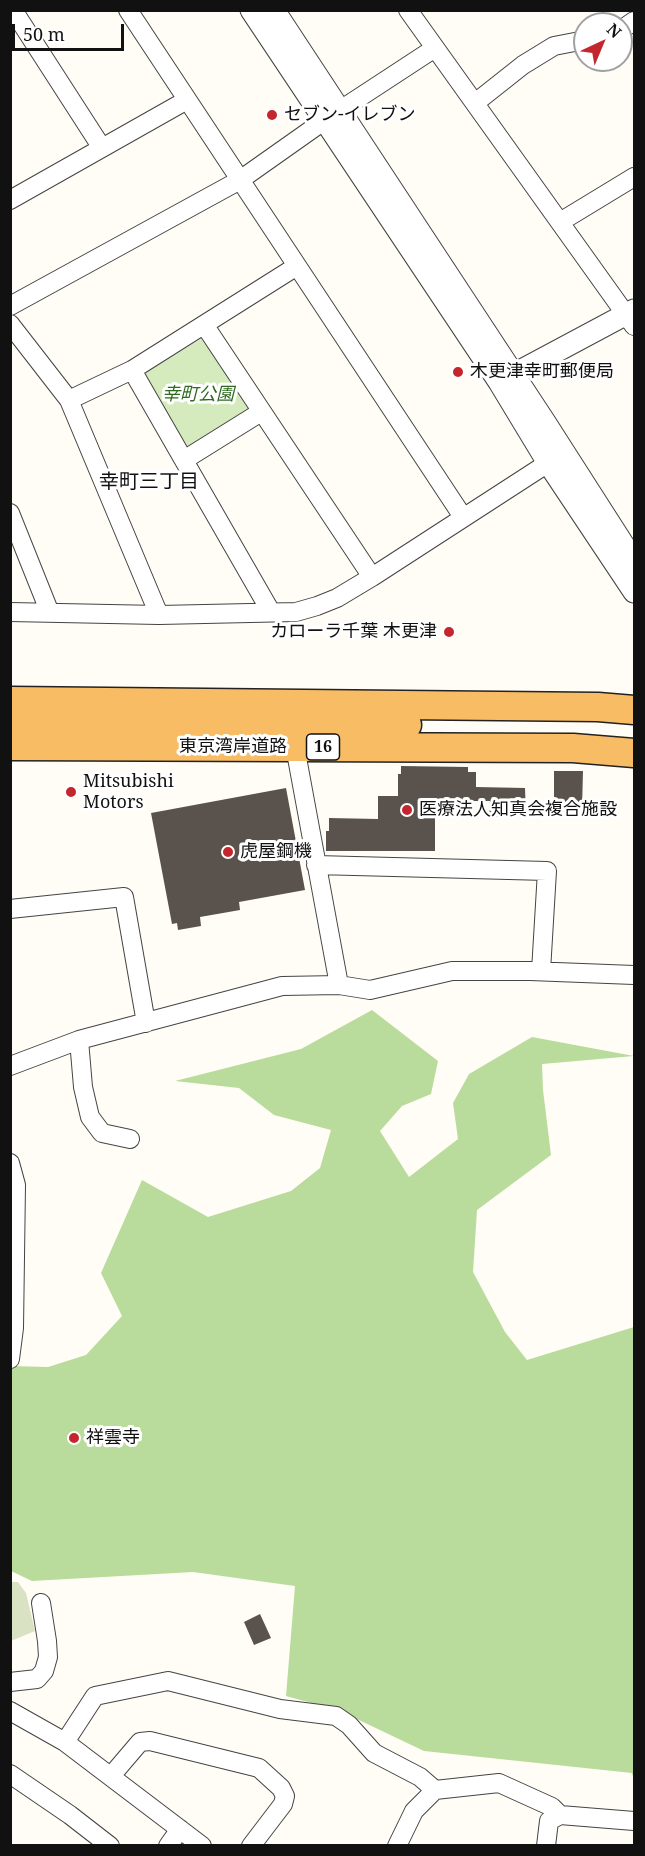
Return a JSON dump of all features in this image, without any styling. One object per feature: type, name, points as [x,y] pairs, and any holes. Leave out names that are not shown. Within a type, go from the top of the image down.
[{"type":"highway","points":[[10,698],[634,702]]},
{"type":"highway","points":[[10,698],[598,707],[634,711]]},
{"type":"highway","name":"東京湾岸道路","points":[[10,723],[574,725],[634,728]]},
{"type":"highway","name":"東京湾岸道路","points":[[10,746],[573,748],[634,753]]},
{"type":"street","points":[[13,10],[102,148]]},
{"type":"street","points":[[128,10],[463,517]]},
{"type":"street","points":[[251,10],[332,115],[506,378],[634,561]]},
{"type":"street","points":[[274,10],[332,115]]},
{"type":"street","points":[[408,10],[560,222],[632,317],[506,378]]},
{"type":"street","points":[[475,103],[523,65],[554,46],[573,42]]},
{"type":"street","points":[[10,306],[240,180],[332,115],[435,48]]},
{"type":"street","points":[[13,195],[187,100]]},
{"type":"street","points":[[560,222],[634,177]]},
{"type":"street","points":[[69,400],[132,370],[297,266]]},
{"type":"street","points":[[10,324],[69,400],[159,615]]},
{"type":"street","points":[[204,326],[372,577]]},
{"type":"street","points":[[132,370],[271,612]]},
{"type":"street","points":[[506,378],[548,463],[634,592]]},
{"type":"street","points":[[184,460],[261,412]]},
{"type":"street","points":[[10,612],[159,615],[296,612],[337,598],[548,463]]},
{"type":"street","points":[[10,513],[50,613]]},
{"type":"street","points":[[295,747],[339,985]]},
{"type":"street","points":[[316,865],[547,871],[541,971]]},
{"type":"street","points":[[10,909],[124,897],[147,1023]]},
{"type":"street","points":[[10,1066],[79,1040],[282,986],[339,985],[370,990],[452,971],[541,971],[634,975]]},
{"type":"street","points":[[79,1040],[83,1087],[90,1117],[102,1133],[130,1139]]},
{"type":"street","points":[[10,1163],[16,1185],[14,1328],[10,1359]]},
{"type":"street","points":[[10,1682],[37,1679],[45,1671],[48,1657],[41,1603]]},
{"type":"street","points":[[65,1742],[95,1696],[168,1681],[280,1709],[336,1716],[349,1725],[374,1753],[420,1777],[435,1790]]},
{"type":"street","points":[[10,1712],[65,1742],[202,1845]]},
{"type":"street","points":[[111,1776],[140,1742],[150,1741],[259,1767],[281,1788],[285,1796],[283,1804],[251,1845]]},
{"type":"street","points":[[10,1774],[110,1845]]},
{"type":"street","points":[[397,1845],[414,1811],[435,1790],[499,1784],[552,1807],[560,1815]]},
{"type":"street","points":[[546,1845],[549,1821],[560,1815],[634,1821]]},
{"type":"street","points":[[168,1845],[180,1829]]},
{"type":"green space","name":"幸町公園","points":[[201,339],[208,341],[251,410],[191,450],[185,448],[144,376]]},
{"type":"green space","points":[[372,1010],[438,1061],[431,1094],[402,1106],[380,1131],[409,1177],[458,1139],[453,1103],[469,1074],[532,1037],[634,1056],[542,1064],[551,1155],[477,1210],[473,1272],[505,1332],[527,1360],[634,1327],[634,1780],[632,1773],[424,1751],[340,1711],[286,1696],[295,1586],[193,1572],[32,1581],[11,1571],[11,1366],[48,1367],[86,1355],[122,1316],[101,1273],[142,1180],[208,1217],[291,1191],[320,1168],[331,1130],[274,1115],[239,1088],[175,1081],[301,1049]]},
{"type":"green space","points":[[11,1582],[18,1582],[26,1593],[35,1631],[11,1641]]},
{"type":"building","name":"医療法人知真会複合施設","points":[[401,766],[468,767],[468,772],[476,772],[476,787],[525,788],[526,816],[489,817],[490,801],[435,801],[435,851],[326,851],[326,831],[329,831],[329,818],[378,819],[378,796],[398,796],[398,774],[401,774]]},
{"type":"building","points":[[554,771],[583,771],[582,809],[554,809]]},
{"type":"building","name":"虎屋鋼機","points":[[286,788],[305,890],[239,902],[240,910],[200,917],[201,926],[178,930],[177,923],[172,924],[151,813]]},
{"type":"building","points":[[260,1614],[271,1638],[254,1645],[244,1622]]},
{"type":"place","name":"セブン-イレブン","points":[[272,115]]},
{"type":"place","name":"木更津幸町郵便局","points":[[458,372]]},
{"type":"place","name":"カローラ千葉 木更津","points":[[449,632]]},
{"type":"place","name":"Mitsubishi Motors","points":[[71,792]]},
{"type":"place","name":"医療法人知真会複合施設","points":[[407,810]]},
{"type":"place","name":"虎屋鋼機","points":[[228,852]]},
{"type":"place","name":"祥雲寺","points":[[74,1438]]},
{"type":"district","name":"幸町三丁目","points":[[149,482]]}]
